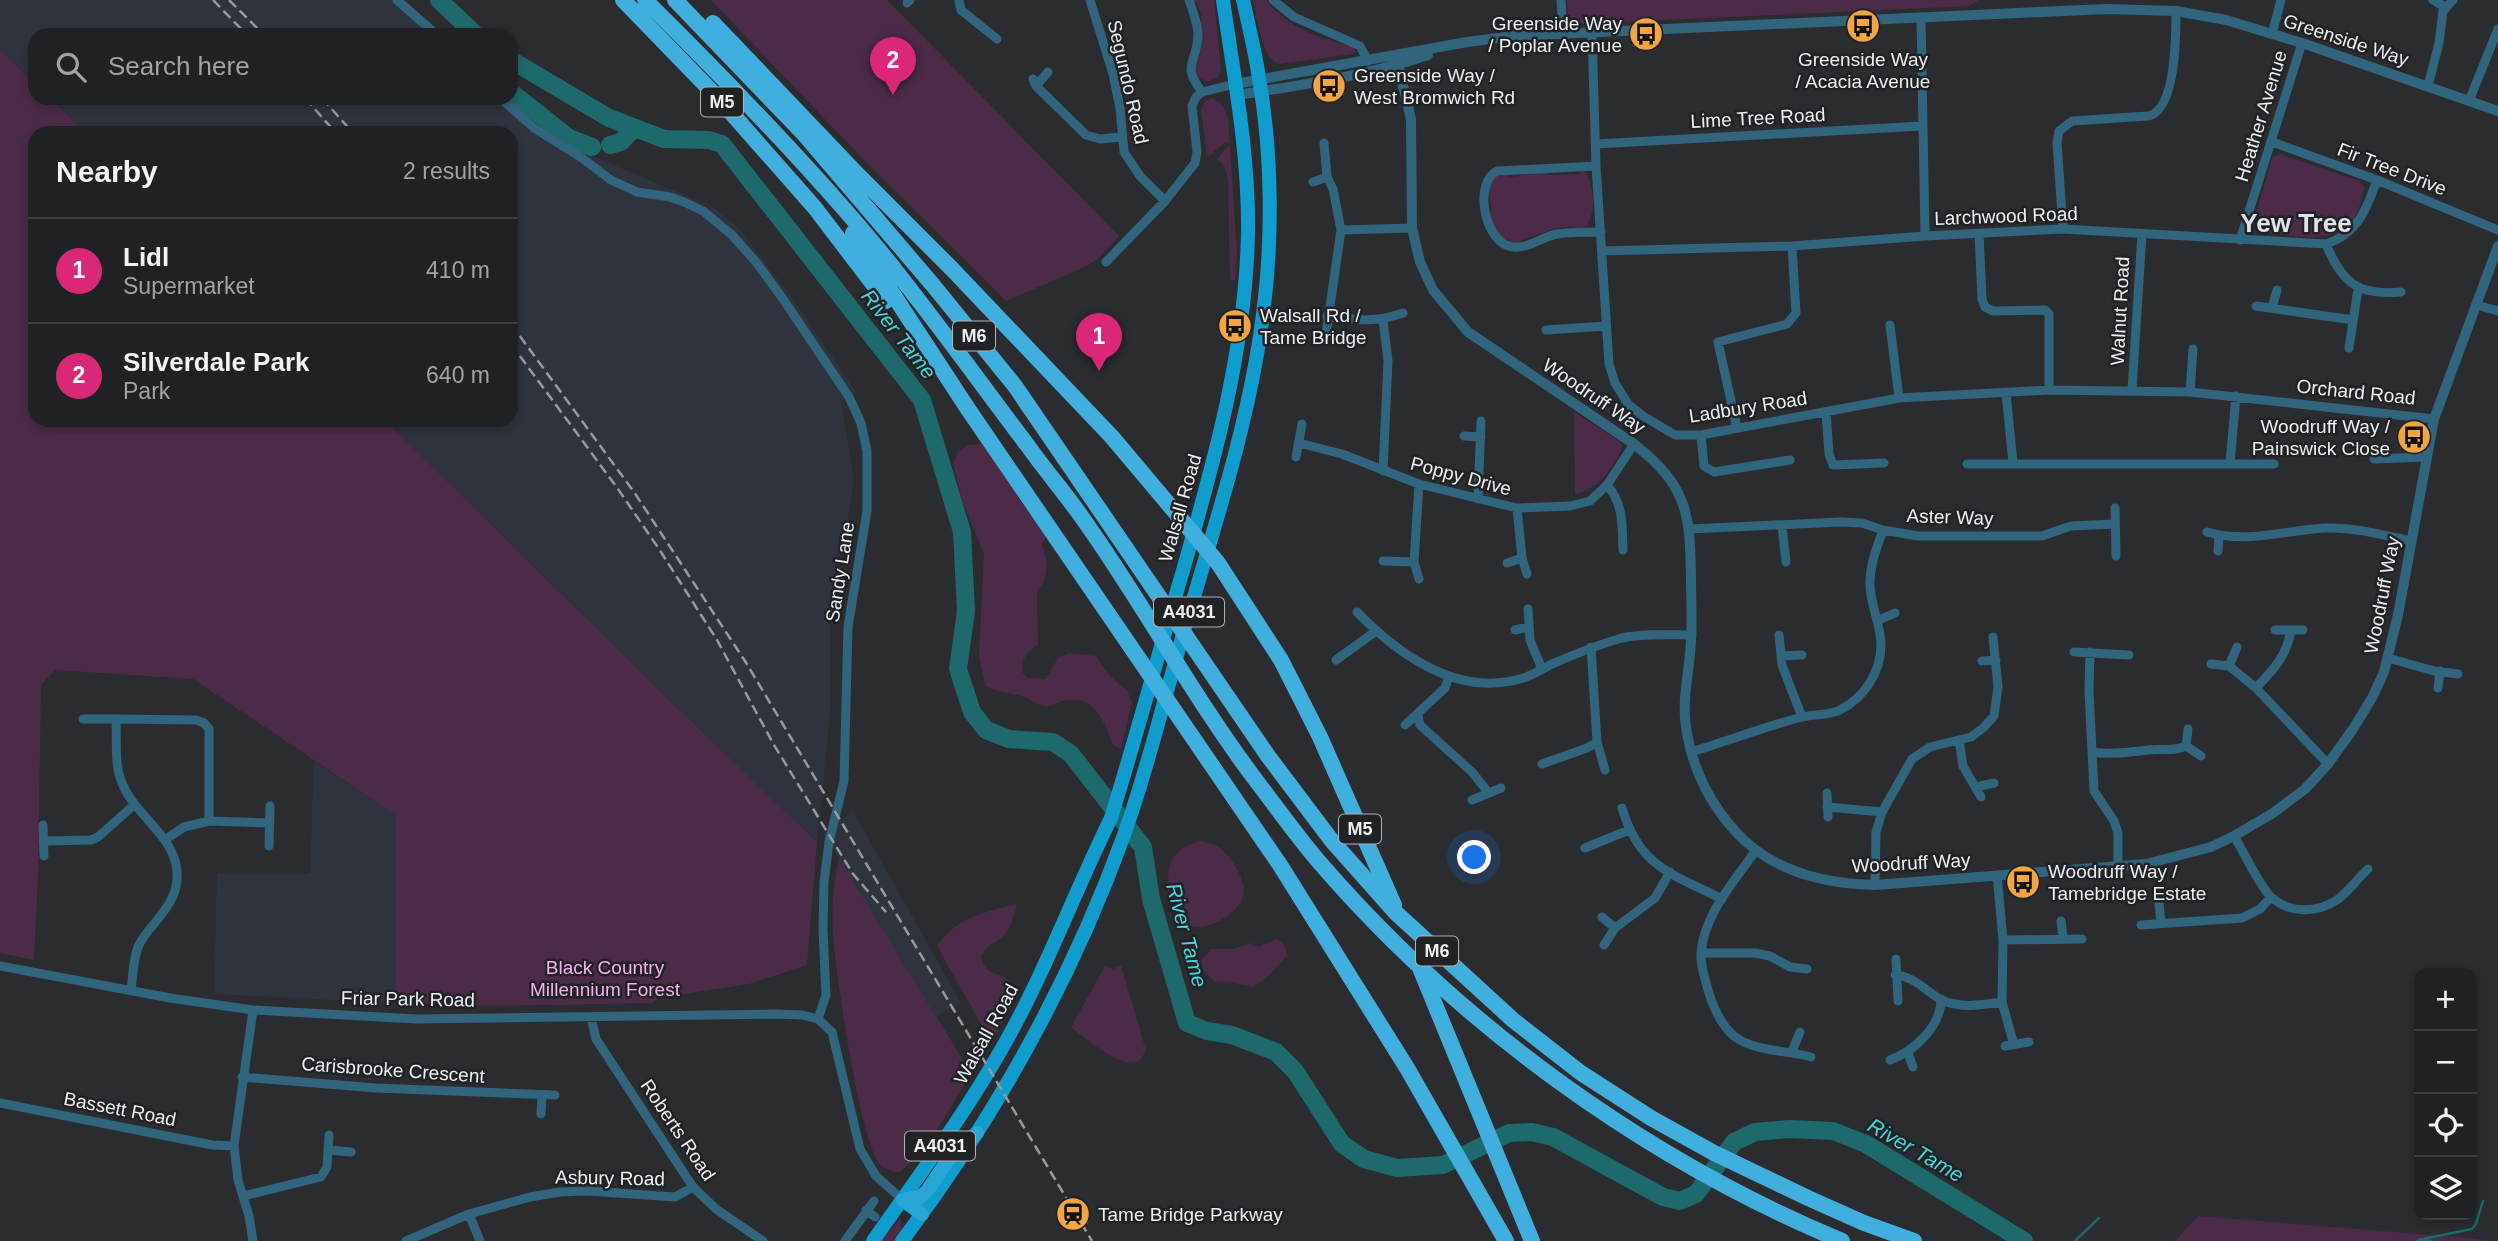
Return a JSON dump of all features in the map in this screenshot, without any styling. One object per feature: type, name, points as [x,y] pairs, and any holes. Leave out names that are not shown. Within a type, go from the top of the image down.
[{"type":"highway","name":"M5","points":[[623,0],[720,100],[815,208],[968,409]]},
{"type":"highway","name":"M6","points":[[645,0],[820,183],[918,300],[1081,515],[1257,782],[1319,862],[1385,933],[1487,1026],[1561,1083],[1661,1150],[1789,1219],[1842,1241]]},
{"type":"highway","name":"M6","points":[[675,0],[804,134],[1015,386],[1268,756],[1332,841],[1395,912],[1513,1020],[1581,1073],[1651,1118],[1714,1153],[1808,1198],[1864,1223],[1914,1241]]},
{"type":"highway","name":"M5","points":[[690,0],[952,269],[1142,471],[1218,563],[1280,660],[1315,726],[1387,888],[1532,1241]]},
{"type":"highway","name":"M5","points":[[820,183],[968,409],[1280,865],[1407,1068],[1506,1241]]},
{"type":"highway","points":[[903,1200],[920,1197],[927,1191],[952,1154],[977,1133]]},
{"type":"highway","points":[[903,1200],[922,1214]]},
{"type":"main road","name":"A4031","points":[[1223,0],[1236,89]]},
{"type":"main road","name":"A4031","points":[[1243,0],[1260,85]]},
{"type":"main road","name":"Walsall Road","points":[[902,1241],[977,1133],[1013,1075],[1051,1003],[1124,835],[1211,538],[1248,397],[1262,327],[1269,233],[1268,169],[1260,85]]},
{"type":"main road","name":"Walsall Road","points":[[873,1241],[976,1092],[1001,1051],[1036,985],[1111,818],[1203,499],[1223,393],[1241,333],[1248,232],[1247,186],[1236,89]]},
{"type":"main road","points":[[1223,393],[1248,397]]},
{"type":"street","points":[[397,0],[429,28]]},
{"type":"street","points":[[959,0],[961,10],[984,20],[998,39]]},
{"type":"street","name":"Segundo Road","points":[[1090,0],[1113,75],[1120,108],[1124,152],[1140,176],[1165,201]]},
{"type":"street","points":[[1189,0],[1198,30],[1190,67],[1191,76],[1202,92]]},
{"type":"street","points":[[1273,0],[1294,17],[1360,46],[1368,61]]},
{"type":"street","points":[[1561,0],[1563,33]]},
{"type":"street","points":[[1986,0],[1987,13]]},
{"type":"street","points":[[2272,34],[2281,0]]},
{"type":"street","points":[[2433,0],[2445,7]]},
{"type":"street","points":[[2428,86],[2445,7],[2453,0]]},
{"type":"street","name":"Greenside Way","points":[[1260,85],[1344,78],[1467,42],[1563,33],[2106,9],[2176,12],[2226,20],[2302,43],[2498,111]]},
{"type":"street","points":[[2063,229],[2057,164],[2059,131],[2072,121],[2148,116],[2159,112],[2167,100],[2175,45],[2176,12]]},
{"type":"street","points":[[1921,17],[1922,127],[1926,166],[1925,236]]},
{"type":"street","name":"Ladbury Road","points":[[1592,33],[1596,166],[1609,364],[1615,383],[1628,404],[1643,416],[1675,435],[1701,435],[1899,398],[2049,390],[2132,390]]},
{"type":"street","points":[[2469,101],[2497,36]]},
{"type":"street","name":"Heather Avenue","points":[[2240,240],[2302,43]]},
{"type":"street","name":"Greenside Way","points":[[1260,85],[1368,61],[1397,61]]},
{"type":"street","name":"Woodruff Way","points":[[1397,61],[1411,119],[1412,228],[1420,262],[1433,289],[1468,332],[1634,444],[1656,461],[1672,480],[1684,504],[1690,529],[1692,635],[1685,724],[1691,752],[1708,796],[1725,819],[1756,850],[1806,877],[1844,884],[1875,885],[2146,864],[2211,847],[2273,813],[2305,789],[2328,764],[2372,698],[2388,658],[2434,419]]},
{"type":"street","points":[[1048,72],[1035,83],[1086,135],[1100,139],[1121,137]]},
{"type":"street","points":[[1106,262],[1165,201],[1195,163],[1198,152],[1192,106],[1196,97],[1202,92],[1260,85]]},
{"type":"street","name":"Sandy Lane","points":[[508,105],[534,128],[611,180],[637,191],[684,202],[703,211],[732,235],[783,299],[862,423],[867,451],[867,511],[848,627],[844,781],[829,842],[824,882],[825,995],[818,1019]]},
{"type":"street","name":"Lime Tree Road","points":[[1596,144],[1922,127]]},
{"type":"street","name":"Fir Tree Drive","points":[[2272,142],[2377,180],[2498,230]]},
{"type":"street","points":[[1324,143],[1327,177],[1333,188],[1341,230],[1325,341]]},
{"type":"street","points":[[1596,166],[1497,171],[1484,185],[1486,214],[1492,233],[1505,244],[1519,247],[1555,234],[1601,232]]},
{"type":"street","points":[[1313,182],[1327,177]]},
{"type":"street","points":[[2377,180],[2359,221],[2334,241],[2326,244],[2341,272],[2358,289],[2402,292]]},
{"type":"street","points":[[1341,230],[1412,228]]},
{"type":"street","name":"Larchwood Road","points":[[1602,251],[1792,246],[2063,229],[2326,244]]},
{"type":"street","points":[[1979,233],[1982,299],[1985,307],[1993,311],[2045,310],[2049,314],[2049,390]]},
{"type":"street","name":"Walnut Road","points":[[2132,390],[2141,234]]},
{"type":"street","points":[[1737,428],[1718,342],[1787,324],[1797,313],[1792,246]]},
{"type":"street","name":"Orchard Road","points":[[2132,390],[2190,391],[2434,419],[2498,246]]},
{"type":"street","points":[[2349,348],[2358,289]]},
{"type":"street","points":[[2272,308],[2277,290]]},
{"type":"street","points":[[2476,305],[2498,312]]},
{"type":"street","points":[[2256,306],[2353,320]]},
{"type":"street","points":[[1327,316],[1358,321],[1383,320],[1404,313]]},
{"type":"street","points":[[1383,320],[1388,361],[1383,471]]},
{"type":"street","points":[[1890,325],[1899,398]]},
{"type":"street","points":[[1546,330],[1606,326]]},
{"type":"street","points":[[2190,391],[2193,349]]},
{"type":"street","points":[[2006,393],[2013,463]]},
{"type":"street","points":[[2231,463],[2236,396]]},
{"type":"street","points":[[1826,412],[1829,454],[1833,465],[1884,463]]},
{"type":"street","points":[[1478,499],[1481,421]]},
{"type":"street","points":[[1296,457],[1302,424]]},
{"type":"street","points":[[1701,435],[1704,466],[1714,472],[1790,460]]},
{"type":"street","points":[[1464,436],[1481,437]]},
{"type":"street","name":"Poppy Drive","points":[[1298,443],[1342,454],[1419,484],[1517,508],[1570,506],[1590,500],[1607,485],[1634,444]]},
{"type":"street","points":[[2374,459],[2426,457]]},
{"type":"street","points":[[1967,464],[2274,464]]},
{"type":"street","points":[[1419,484],[1414,562],[1419,579]]},
{"type":"street","points":[[1607,485],[1627,522],[1623,550]]},
{"type":"street","points":[[1517,508],[1522,558],[1527,574]]},
{"type":"street","points":[[2115,508],[2116,556]]},
{"type":"street","name":"Aster Way","points":[[1690,529],[1840,522],[1862,523],[1883,530],[1919,536],[2042,536],[2071,526],[2115,524]]},
{"type":"street","points":[[1782,526],[1786,562]]},
{"type":"street","points":[[2207,532],[2219,536],[2253,538],[2323,528],[2351,528],[2411,541]]},
{"type":"street","points":[[1691,752],[1802,717],[1838,711],[1854,701],[1867,687],[1878,670],[1881,653],[1879,620],[1869,584],[1873,556],[1883,530]]},
{"type":"street","points":[[2218,551],[2219,536]]},
{"type":"street","points":[[1507,563],[1522,558]]},
{"type":"street","points":[[1383,561],[1414,562]]},
{"type":"street","points":[[1528,608],[1528,627],[1535,656],[1542,668]]},
{"type":"street","points":[[1357,612],[1376,631],[1416,660],[1449,677],[1492,685],[1524,677],[1591,647],[1625,638],[1692,635]]},
{"type":"street","points":[[1879,620],[1895,613]]},
{"type":"street","points":[[1515,630],[1528,627]]},
{"type":"street","points":[[2275,630],[2303,630]]},
{"type":"street","points":[[2256,688],[2288,649],[2291,630]]},
{"type":"street","points":[[1336,660],[1376,631]]},
{"type":"street","points":[[1779,635],[1787,683],[1802,717]]},
{"type":"street","points":[[1875,885],[1876,832],[1882,812],[1912,759],[1930,747],[1971,737],[1994,716],[1997,687],[1993,637]]},
{"type":"street","points":[[1591,647],[1597,742],[1605,770]]},
{"type":"street","points":[[2229,666],[2237,648]]},
{"type":"street","points":[[2074,652],[2129,654]]},
{"type":"street","points":[[2090,652],[2094,791],[2114,821],[2118,833],[2118,866]]},
{"type":"street","points":[[1781,656],[1802,655]]},
{"type":"street","points":[[2388,658],[2458,674]]},
{"type":"street","points":[[1982,660],[1996,660]]},
{"type":"street","points":[[2211,664],[2229,666],[2256,688],[2328,764]]},
{"type":"street","points":[[2438,688],[2440,671]]},
{"type":"street","points":[[1405,725],[1445,688],[1449,677]]},
{"type":"street","points":[[1418,715],[1420,724],[1472,772],[1488,792]]},
{"type":"street","points":[[83,719],[196,720],[204,723],[209,729],[209,821]]},
{"type":"street","points":[[116,719],[120,780],[134,805],[166,839],[177,866],[176,889],[170,903],[138,946],[131,991]]},
{"type":"street","points":[[2186,746],[2188,729]]},
{"type":"street","points":[[1959,740],[1964,766],[1981,797]]},
{"type":"street","points":[[1542,764],[1597,742]]},
{"type":"street","points":[[2092,752],[2105,754],[2180,749],[2186,746]]},
{"type":"street","points":[[2186,746],[2201,756]]},
{"type":"street","points":[[1559,758],[1563,770]]},
{"type":"street","points":[[1976,787],[1994,783]]},
{"type":"street","points":[[1472,800],[1501,788]]},
{"type":"street","points":[[1828,793],[1828,812],[1882,812]]},
{"type":"street","points":[[44,841],[91,840],[134,805]]},
{"type":"street","points":[[269,846],[270,806]]},
{"type":"street","points":[[1622,808],[1637,846],[1648,859],[1722,899]]},
{"type":"street","points":[[166,839],[184,827],[209,821],[270,822]]},
{"type":"street","points":[[43,825],[44,856]]},
{"type":"street","points":[[1585,848],[1629,830]]},
{"type":"street","points":[[2234,836],[2272,897],[2292,909],[2306,911],[2321,908],[2338,899],[2350,879],[2368,869]]},
{"type":"street","points":[[1756,850],[1708,924],[1701,953],[1703,970],[1718,1018],[1735,1037],[1756,1046],[1792,1051],[1811,1057]]},
{"type":"street","points":[[1604,945],[1615,928],[1656,898],[1670,872]]},
{"type":"street","points":[[1997,875],[2003,940],[2002,1002],[2010,1046],[2029,1042]]},
{"type":"street","points":[[2141,925],[2242,918],[2260,909],[2272,897]]},
{"type":"street","points":[[2160,904],[2161,923]]},
{"type":"street","points":[[1602,917],[1615,928]]},
{"type":"street","points":[[2061,921],[2063,937]]},
{"type":"street","points":[[2003,940],[2063,937],[2082,939]]},
{"type":"street","points":[[1701,953],[1755,953],[1770,956],[1790,968],[1807,970]]},
{"type":"street","points":[[1896,960],[1898,1001]]},
{"type":"street","name":"Friar Park Road","points":[[0,966],[131,991],[253,1010],[416,1019],[776,1014],[818,1019]]},
{"type":"street","points":[[1787,979],[1790,968]]},
{"type":"street","points":[[1895,975],[1918,983],[1941,999],[1955,1004],[1981,1006],[2002,1002]]},
{"type":"street","points":[[1890,1060],[1908,1053],[1925,1038],[1941,1005],[1941,999]]},
{"type":"street","points":[[253,1010],[234,1146],[236,1172],[253,1241]]},
{"type":"street","name":"Roberts Road","points":[[592,1017],[596,1039],[692,1187],[716,1209],[763,1241]]},
{"type":"street","points":[[818,1019],[827,1024],[836,1042],[860,1149],[876,1176],[903,1200]]},
{"type":"street","points":[[1792,1051],[1800,1032]]},
{"type":"street","points":[[1908,1053],[1913,1067]]},
{"type":"street","name":"Carisbrooke Crescent","points":[[242,1077],[376,1088],[555,1095]]},
{"type":"street","points":[[541,1114],[542,1095]]},
{"type":"street","name":"Bassett Road","points":[[0,1102],[234,1146]]},
{"type":"street","points":[[243,1196],[321,1177],[327,1167],[329,1135]]},
{"type":"street","points":[[328,1150],[351,1152]]},
{"type":"street","name":"Asbury Road","points":[[407,1241],[469,1214],[503,1203],[560,1192],[588,1191],[675,1197],[692,1187]]},
{"type":"street","points":[[845,1241],[873,1201]]},
{"type":"street","points":[[866,1210],[875,1217]]},
{"type":"street","points":[[469,1214],[480,1241]]},
{"type":"shaded area","points":[[0,0],[405,0],[431,28],[28,28],[28,77],[0,50]]},
{"type":"shaded area","points":[[518,100],[583,152],[713,207],[739,228],[792,298],[857,393],[841,401],[854,481],[830,624],[830,716],[817,842],[392,427],[518,427],[518,126],[79,126],[57,105],[518,105]]},
{"type":"shaded area","points":[[314,761],[396,815],[396,1003],[214,994],[217,873],[310,874]]},
{"type":"shaded area","points":[[853,811],[961,1003],[936,1016],[823,833]]},
{"type":"green space","points":[[711,0],[887,0],[1119,236],[1087,266],[1006,301],[863,159]]},
{"type":"green space","points":[[1193,0],[1214,0],[1221,71],[1218,77],[1208,82],[1199,78],[1195,69],[1202,45],[1199,21],[1202,19],[1197,2]]},
{"type":"green space","points":[[1253,0],[1266,0],[1294,25],[1317,36],[1353,46],[1356,52],[1279,64],[1264,46]]},
{"type":"green space","points":[[1567,0],[1979,0],[1969,6],[1577,24],[1568,14]]},
{"type":"green space","name":"Black Country Millennium Forest","points":[[0,50],[28,77],[28,105],[57,105],[79,126],[28,126],[28,427],[392,427],[817,842],[807,965],[749,984],[658,998],[652,1003],[499,1006],[396,1003],[396,815],[193,679],[55,670],[41,685],[34,960],[0,953]]},
{"type":"green space","points":[[1205,101],[1218,101],[1226,110],[1230,143],[1225,142],[1209,156],[1201,110]]},
{"type":"green space","points":[[1230,146],[1237,255],[1235,280],[1230,280],[1228,180],[1224,165],[1217,159]]},
{"type":"green space","points":[[2279,154],[2359,181],[2364,187],[2359,208],[2351,222],[2340,231],[2326,236],[2259,232],[2253,224],[2272,158]]},
{"type":"green space","points":[[1582,171],[1587,173],[1592,191],[1593,204],[1588,222],[1590,225],[1578,229],[1574,226],[1553,229],[1518,243],[1499,233],[1490,213],[1492,210],[1487,188],[1495,177],[1547,172],[1550,175],[1579,174]]},
{"type":"green space","points":[[1574,412],[1621,442],[1622,448],[1598,483],[1575,494]]},
{"type":"green space","points":[[982,444],[1046,538],[1042,543],[1047,565],[1045,578],[1037,594],[1038,645],[1026,656],[1022,672],[1029,678],[1046,679],[1058,658],[1069,653],[1096,656],[1109,675],[1127,691],[1132,702],[1121,749],[1114,746],[1103,721],[1086,703],[1068,700],[1044,706],[985,685],[979,656],[984,554],[963,503],[953,464],[957,453],[968,445]]},
{"type":"green space","points":[[1201,841],[1225,852],[1237,868],[1244,892],[1239,905],[1227,916],[1213,924],[1199,927],[1183,924],[1172,899],[1168,874],[1177,854],[1187,846]]},
{"type":"green space","points":[[839,858],[971,1073],[930,1139],[900,1172],[889,1170],[880,1164],[872,1150],[857,1091],[843,1016],[833,933],[833,895]]},
{"type":"green space","points":[[1017,904],[1008,930],[987,948],[981,957],[986,968],[1009,981],[1017,995],[992,1043],[937,946],[953,928],[972,917]]},
{"type":"green space","points":[[1277,939],[1285,946],[1287,956],[1264,980],[1253,987],[1214,982],[1203,970],[1201,960],[1211,949],[1234,949],[1251,943],[1259,947]]},
{"type":"green space","points":[[1105,966],[1113,969],[1121,966],[1146,1050],[1140,1060],[1133,1063],[1114,1058],[1071,1027]]},
{"type":"green space","points":[[2198,1216],[2468,1238],[2493,1241],[2175,1241]]},
{"type":"green space","points":[[900,1219],[903,1231],[895,1241],[881,1241]]},
{"type":"waterway","name":"River Tame","points":[[439,0],[469,28]]},
{"type":"waterway","name":"River Tame","points":[[518,64],[609,118],[664,139],[709,140],[722,144],[922,400],[962,532],[966,611],[958,669],[972,712],[986,730],[1009,739],[1053,742],[1071,754],[1143,847],[1151,899],[1187,1023],[1207,1031],[1232,1035],[1276,1052],[1295,1071],[1342,1144],[1364,1159],[1397,1168],[1443,1165],[1509,1133],[1532,1132],[1553,1137],[1663,1197],[1680,1201],[1696,1194],[1734,1142],[1755,1132],[1789,1129],[1833,1131],[1866,1144],[2024,1241]]},
{"type":"waterway","name":"River Tame","points":[[518,98],[569,138],[592,147]]},
{"type":"waterway","name":"River Tame","points":[[610,145],[621,142],[634,128]]},
{"type":"waterway","points":[[2418,1240],[2472,1229],[2483,1201]]},
{"type":"waterway","points":[[2075,1241],[2099,1218]]},
{"type":"waterway","points":[[2421,1240],[2432,1241]]},
{"type":"railway","points":[[213,0],[240,28]]},
{"type":"railway","points":[[229,0],[257,28]]},
{"type":"railway","points":[[311,105],[330,126]]},
{"type":"railway","points":[[328,105],[347,126]]},
{"type":"railway","points":[[518,334],[634,492],[745,661],[1092,1241]]},
{"type":"railway","points":[[518,353],[659,549],[717,640],[774,745],[853,874],[886,912]]},
{"type":"place","name":"Greenside Way / Acacia Avenue","points":[[1863,26]]},
{"type":"place","name":"Greenside Way / Poplar Avenue","points":[[1646,34]]},
{"type":"place","name":"Greenside Way / West Bromwich Rd","points":[[1329,86]]},
{"type":"place","name":"Silverdale Park","points":[[893,95]]},
{"type":"place","name":"Walsall Rd / Tame Bridge","points":[[1235,326]]},
{"type":"place","name":"Lidl","points":[[1099,371]]},
{"type":"place","name":"Woodruff Way / Painswick Close","points":[[2414,437]]},
{"type":"place","name":"Woodruff Way / Tamebridge Estate","points":[[2023,882]]},
{"type":"place","name":"Tame Bridge Parkway","points":[[1073,1214]]},
{"type":"district","name":"Yew Tree","points":[[2296,223]]}]
